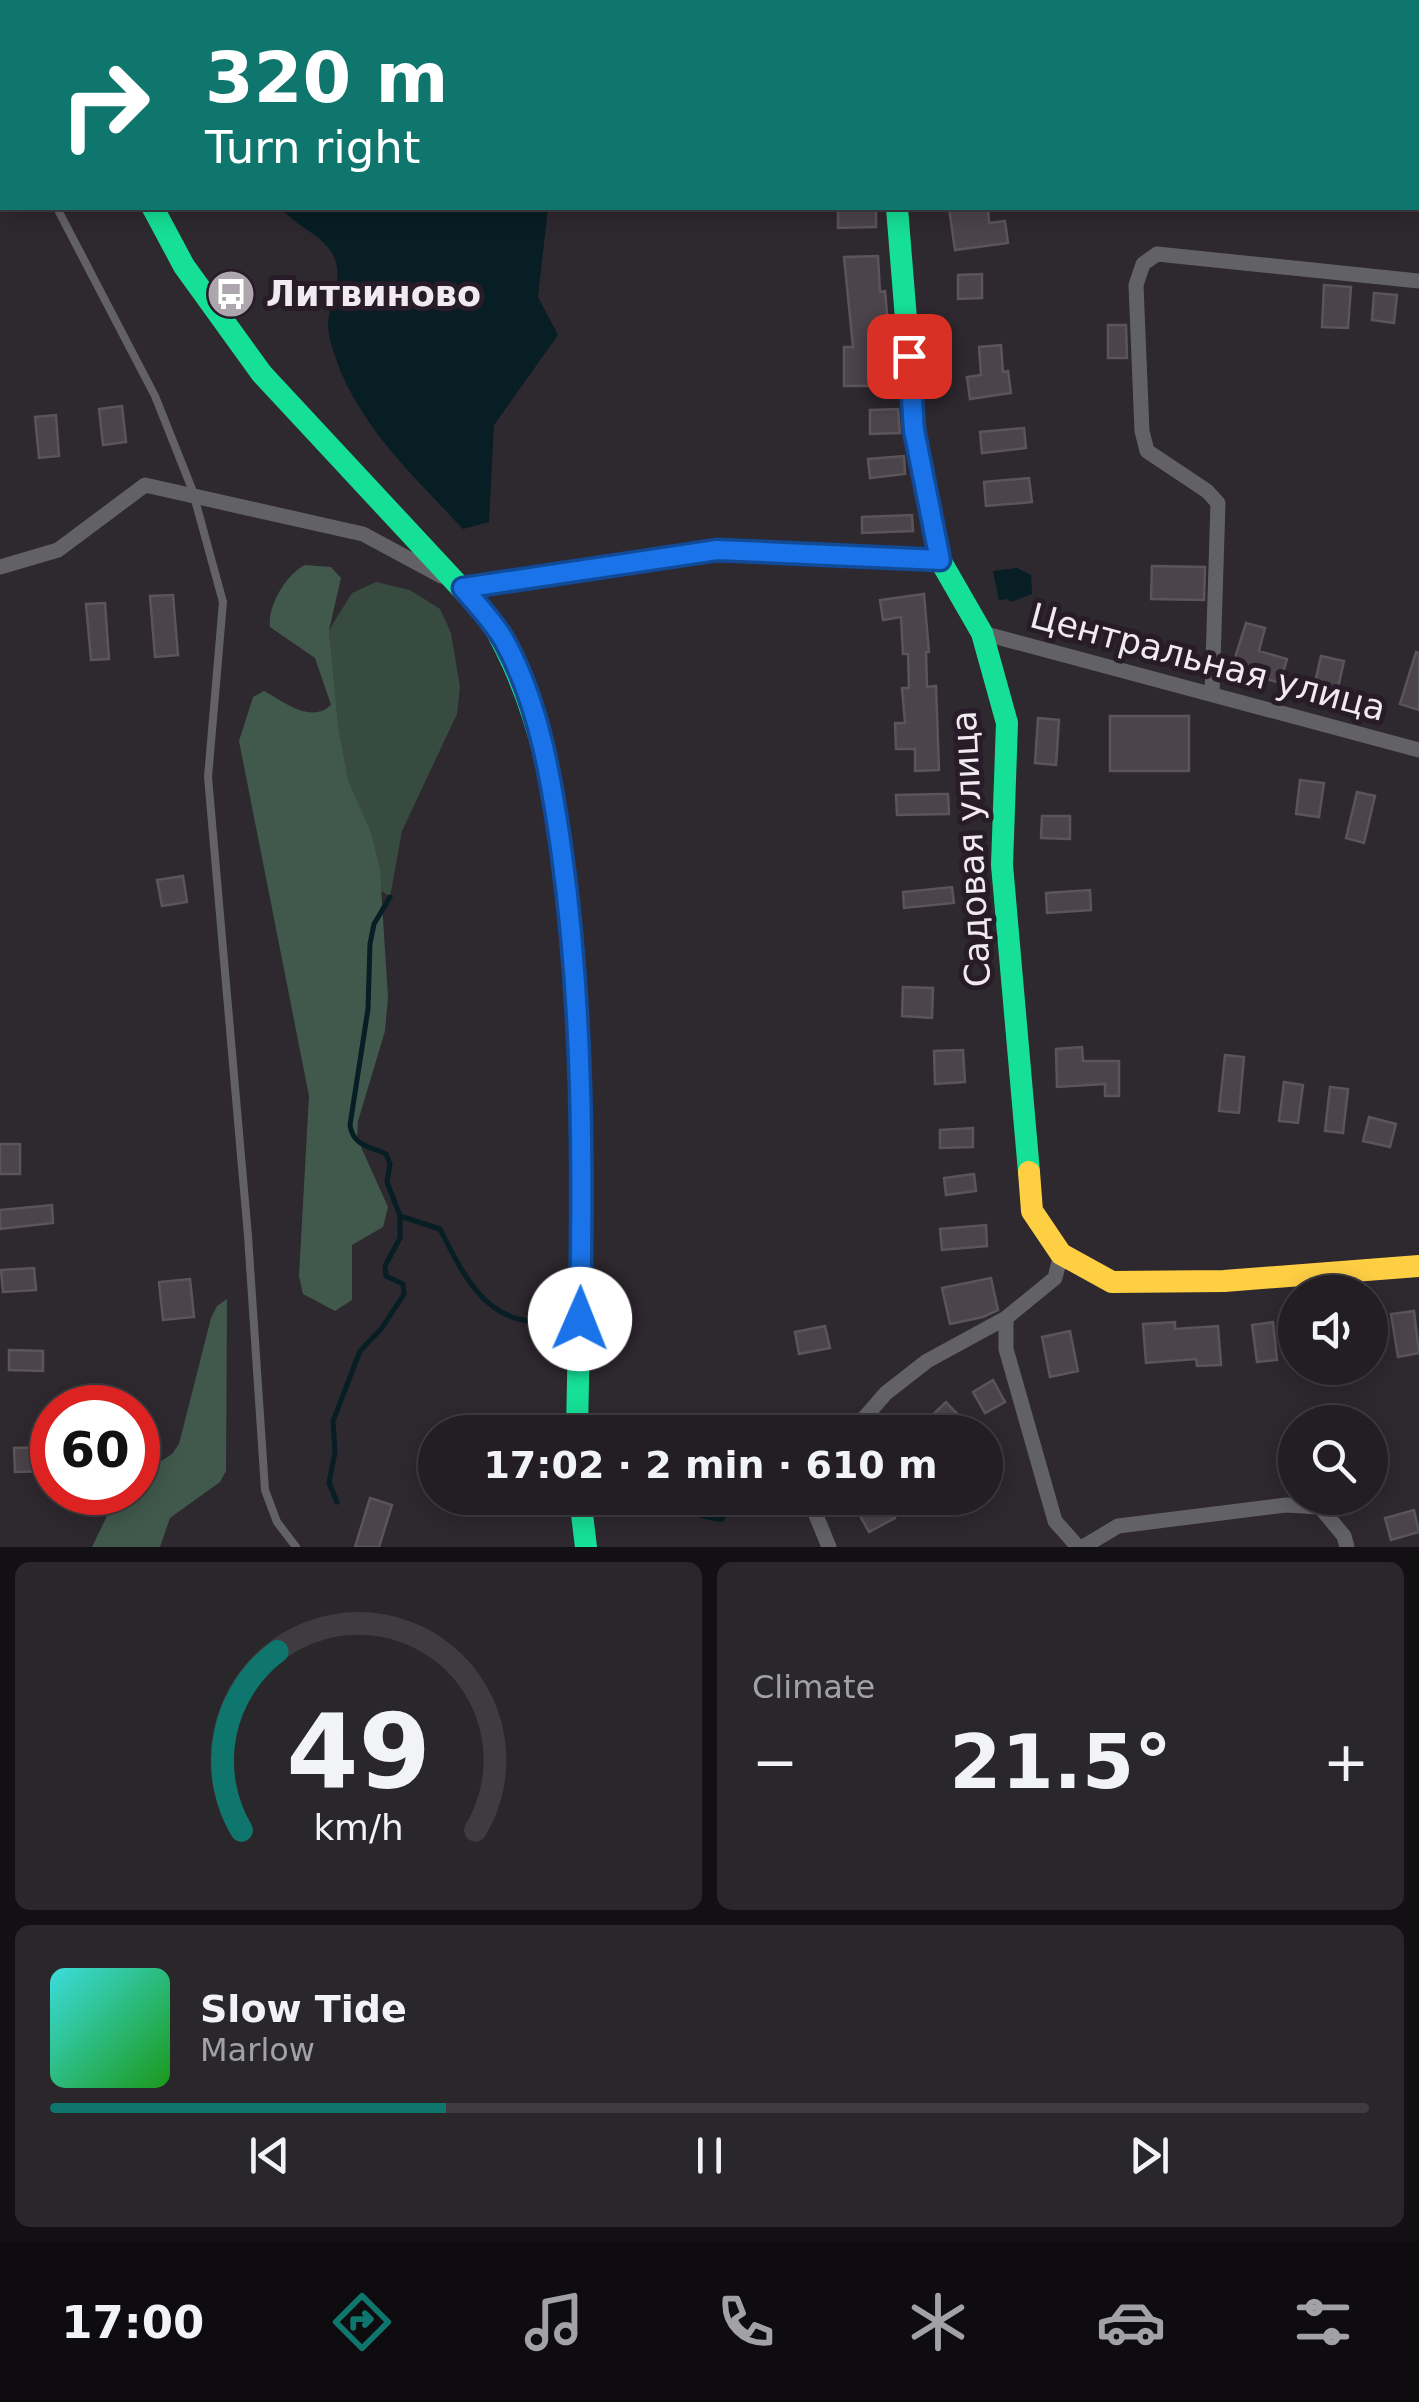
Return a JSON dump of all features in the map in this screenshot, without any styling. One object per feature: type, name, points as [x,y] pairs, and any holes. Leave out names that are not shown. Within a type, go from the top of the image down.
[{"type":"street","points":[[154,210],[176,252],[248,354],[299,415],[463,588],[504,640],[524,687],[548,772],[565,872],[580,1084],[577,1415]]},
{"type":"street","name":"Садовая улица","points":[[898,210],[914,430],[940,560],[982,633],[1007,723],[1002,864],[1032,1211],[1061,1254]]},
{"type":"street","points":[[1212,694],[1218,503],[1207,491],[1147,451],[1142,430],[1136,284],[1143,264],[1157,254],[1419,280]]},
{"type":"street","points":[[0,566],[58,550],[146,485],[363,534],[463,588],[717,550],[940,560]]},
{"type":"street","name":"Центральная улица","points":[[982,633],[1419,750]]},
{"type":"street","points":[[866,1415],[886,1392],[928,1360],[1006,1318],[1055,1278],[1061,1254],[1112,1282],[1224,1281],[1419,1266]]},
{"type":"street","points":[[1006,1318],[1006,1349],[1056,1521],[1080,1547],[1118,1526],[1286,1505],[1320,1507],[1344,1536],[1347,1547]]},
{"type":"street","points":[[582,1515],[586,1547]]},
{"type":"street","points":[[816,1515],[829,1547]]},
{"type":"lane","points":[[58,210],[155,396],[195,498],[224,602],[208,777],[248,1236],[265,1490],[277,1522],[296,1547]]},
{"type":"green space","points":[[305,565],[331,567],[341,578],[329,630],[338,727],[348,780],[371,833],[380,870],[388,998],[385,1031],[358,1121],[357,1138],[388,1207],[383,1227],[352,1245],[352,1300],[335,1311],[303,1294],[299,1276],[309,1096],[239,741],[253,697],[264,691],[306,712],[331,705],[315,658],[270,627],[279,592]]},
{"type":"green space","points":[[376,582],[410,590],[440,609],[451,633],[460,687],[457,714],[402,831],[390,897],[372,884],[334,748],[329,630],[352,593]]},
{"type":"green space","points":[[227,1299],[226,1471],[220,1482],[170,1518],[160,1547],[92,1547],[107,1515],[160,1515],[160,1462],[179,1444],[217,1306]]},
{"type":"water","points":[[283,210],[548,210],[538,297],[558,335],[494,425],[489,522],[463,529],[365,416],[338,364],[329,335],[336,263],[321,240]]},
{"type":"water","points":[[1017,568],[1031,575],[1032,594],[1011,602],[999,600],[993,571]]},
{"type":"water","points":[[694,1515],[726,1515],[723,1522]]},
{"type":"building","points":[[838,210],[876,210],[876,227],[838,228]]},
{"type":"building","points":[[949,210],[988,210],[989,223],[1005,221],[1008,243],[955,250]]},
{"type":"building","points":[[878,256],[889,336],[888,386],[844,386],[844,347],[853,347],[844,257]]},
{"type":"building","points":[[982,274],[982,298],[958,299],[958,275]]},
{"type":"building","points":[[1324,285],[1351,287],[1348,328],[1322,327]]},
{"type":"building","points":[[1374,293],[1397,295],[1394,323],[1372,320]]},
{"type":"building","points":[[1108,325],[1126,325],[1127,358],[1108,358]]},
{"type":"building","points":[[1001,345],[1003,372],[1008,371],[1011,393],[970,399],[967,377],[981,375],[979,347]]},
{"type":"building","points":[[122,406],[126,442],[103,445],[99,409]]},
{"type":"building","points":[[898,409],[900,433],[870,434],[870,410]]},
{"type":"building","points":[[56,415],[59,456],[39,458],[35,417]]},
{"type":"building","points":[[1024,428],[1026,448],[982,453],[980,432]]},
{"type":"building","points":[[904,456],[905,474],[870,478],[868,459]]},
{"type":"building","points":[[1029,478],[1032,502],[986,506],[984,482]]},
{"type":"building","points":[[912,515],[913,531],[862,533],[862,517]]},
{"type":"building","points":[[1152,566],[1205,567],[1204,600],[1151,599]]},
{"type":"building","points":[[924,594],[929,652],[927,687],[936,686],[939,770],[915,771],[915,749],[896,749],[895,723],[905,723],[902,688],[909,688],[901,617],[883,620],[880,600]]},
{"type":"building","points":[[173,595],[178,655],[155,657],[150,596]]},
{"type":"building","points":[[105,603],[109,659],[91,660],[86,604]]},
{"type":"building","points":[[1246,623],[1265,628],[1259,651],[1287,659],[1280,683],[1260,677],[1263,669],[1234,661]]},
{"type":"building","points":[[1416,652],[1419,653],[1419,710],[1400,704]]},
{"type":"building","points":[[1321,656],[1344,661],[1336,697],[1313,691]]},
{"type":"building","points":[[1110,716],[1189,716],[1189,771],[1110,771]]},
{"type":"building","points":[[1038,718],[1059,720],[1056,765],[1035,763]]},
{"type":"building","points":[[1300,780],[1324,783],[1319,817],[1296,814]]},
{"type":"building","points":[[1357,792],[1375,796],[1364,843],[1346,838]]},
{"type":"building","points":[[948,794],[949,814],[897,815],[896,795]]},
{"type":"building","points":[[1042,816],[1070,816],[1070,839],[1041,838]]},
{"type":"building","points":[[183,876],[187,902],[162,906],[157,880]]},
{"type":"building","points":[[952,887],[954,903],[904,908],[903,892]]},
{"type":"building","points":[[1090,890],[1091,910],[1047,913],[1046,893]]},
{"type":"building","points":[[903,987],[933,988],[932,1018],[902,1016]]},
{"type":"building","points":[[1082,1047],[1083,1061],[1119,1061],[1119,1096],[1105,1096],[1105,1084],[1057,1087],[1056,1049]]},
{"type":"building","points":[[963,1050],[965,1082],[935,1084],[934,1051]]},
{"type":"building","points":[[1225,1055],[1244,1057],[1239,1113],[1219,1111]]},
{"type":"building","points":[[1284,1082],[1303,1085],[1298,1123],[1279,1121]]},
{"type":"building","points":[[1330,1087],[1348,1089],[1343,1133],[1325,1131]]},
{"type":"building","points":[[1369,1117],[1396,1124],[1390,1147],[1363,1141]]},
{"type":"building","points":[[973,1128],[973,1147],[940,1148],[940,1130]]},
{"type":"building","points":[[0,1144],[20,1144],[20,1174],[0,1174]]},
{"type":"building","points":[[974,1174],[976,1191],[946,1195],[944,1178]]},
{"type":"building","points":[[52,1205],[53,1223],[0,1229],[0,1210]]},
{"type":"building","points":[[986,1225],[987,1246],[942,1250],[940,1229]]},
{"type":"building","points":[[34,1268],[36,1290],[3,1292],[1,1270]]},
{"type":"building","points":[[991,1278],[998,1310],[950,1324],[942,1288]]},
{"type":"building","points":[[190,1279],[194,1317],[163,1320],[159,1282]]},
{"type":"building","points":[[1414,1311],[1419,1353],[1398,1357],[1391,1314]]},
{"type":"building","points":[[1175,1322],[1175,1329],[1218,1326],[1221,1365],[1197,1366],[1196,1359],[1146,1363],[1143,1324]]},
{"type":"building","points":[[1273,1322],[1277,1360],[1257,1362],[1252,1325]]},
{"type":"building","points":[[825,1326],[830,1348],[799,1354],[795,1332]]},
{"type":"building","points":[[1070,1331],[1078,1371],[1050,1377],[1042,1337]]},
{"type":"building","points":[[9,1350],[43,1351],[43,1371],[9,1370]]},
{"type":"building","points":[[993,1380],[1005,1402],[985,1413],[973,1392]]},
{"type":"building","points":[[946,1402],[958,1415],[932,1415]]},
{"type":"building","points":[[14,1448],[30,1448],[30,1472],[15,1472]]},
{"type":"building","points":[[370,1498],[392,1505],[379,1547],[355,1547]]},
{"type":"building","points":[[1414,1510],[1419,1532],[1391,1540],[1385,1518]]},
{"type":"building","points":[[860,1515],[893,1515],[895,1518],[869,1532]]},
{"type":"waterway","points":[[390,897],[374,924],[370,944],[368,1009],[352,1132],[363,1144],[386,1154],[390,1164],[387,1182],[400,1216],[440,1229],[464,1273],[485,1300],[498,1310],[530,1321]]},
{"type":"waterway","points":[[337,1502],[329,1483],[335,1452],[333,1421],[360,1351],[382,1328],[404,1294],[403,1284],[386,1276],[385,1266],[400,1238],[400,1216]]},
{"type":"traffic: fast","points":[[154,210],[184,266],[262,374],[489,618],[527,698],[559,828],[573,961],[580,1138],[577,1415]]},
{"type":"traffic: fast","points":[[897,210],[915,430],[940,560],[982,633],[1007,723],[1002,865],[1029,1172]]},
{"type":"traffic: fast","points":[[582,1515],[586,1547]]},
{"type":"traffic: slow","points":[[1029,1172],[1032,1211],[1061,1254],[1112,1282],[1224,1281],[1419,1266]]},
{"type":"place","name":"Литвиново","points":[[231,294]]},
{"type":"route","points":[[580,1319],[580,1084],[569,907],[558,821],[539,732],[514,661],[489,618],[463,588],[717,550],[940,560],[914,430],[909,356]]}]
